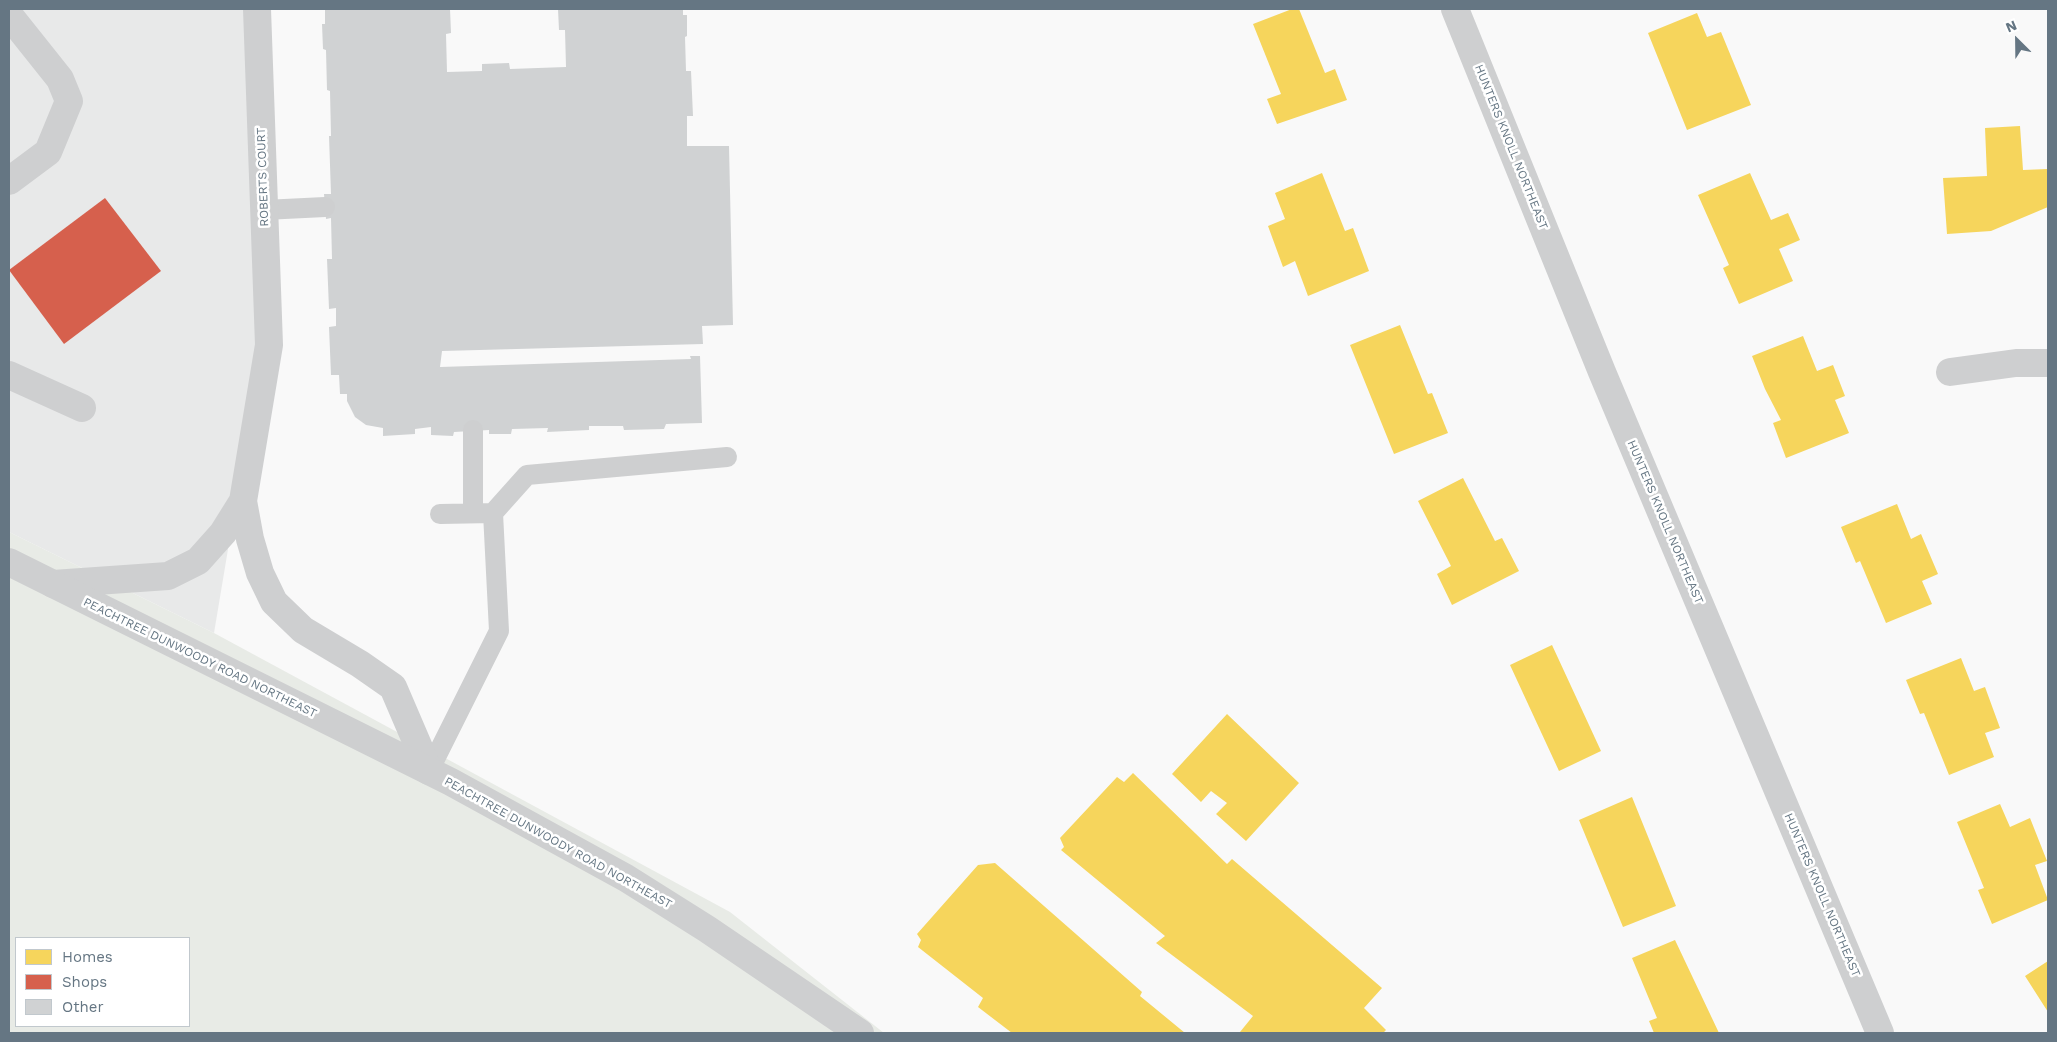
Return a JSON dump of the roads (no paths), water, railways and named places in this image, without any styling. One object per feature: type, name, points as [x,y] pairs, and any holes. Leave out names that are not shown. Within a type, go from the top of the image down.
[{"type":"street","name":"ROBERTS COURT","points":[[257,9],[269,345]]},
{"type":"street","name":"HUNTERS KNOLL NORTHEAST","points":[[1456,9],[1602,372],[1880,1033]]},
{"type":"street","points":[[9,15],[60,79],[69,101],[48,152],[9,181]]},
{"type":"street","name":"PEACHTREE DUNWOODY ROAD NORTHEAST","points":[[269,345],[243,501],[250,539],[260,573],[274,602],[303,630],[360,664],[393,687],[429,771]]},
{"type":"street","points":[[1950,372],[2016,363],[2048,363]]},
{"type":"street","points":[[9,375],[82,408]]},
{"type":"street","name":"PEACHTREE DUNWOODY ROAD NORTHEAST","points":[[53,584],[168,576],[198,561],[223,533],[243,501]]},
{"type":"street","name":"PEACHTREE DUNWOODY ROAD NORTHEAST","points":[[9,562],[429,771],[626,878],[707,929],[860,1033]]},
{"type":"lane","points":[[264,210],[325,207]]},
{"type":"lane","points":[[473,430],[473,512]]},
{"type":"lane","points":[[429,771],[499,631],[494,512],[526,475],[727,457]]},
{"type":"lane","points":[[440,514],[494,512]]}]
